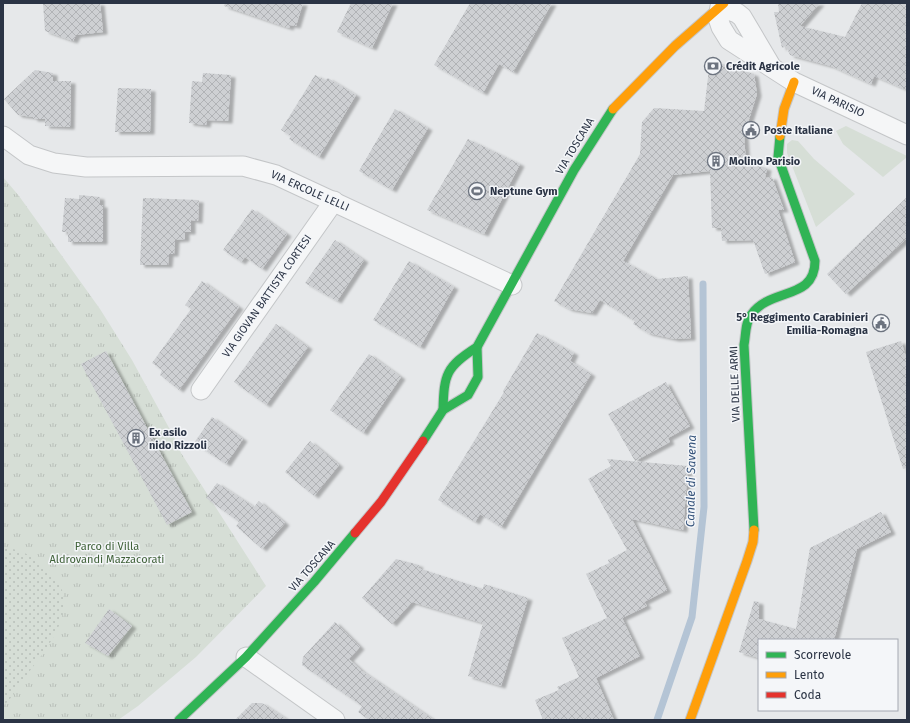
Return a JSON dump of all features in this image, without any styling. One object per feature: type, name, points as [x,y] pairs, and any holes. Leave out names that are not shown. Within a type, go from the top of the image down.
[{"type":"main road","name":"VIA TOSCANA","points":[[443,410],[444,381],[455,361],[477,347],[574,170],[609,113],[628,92],[720,4]]},
{"type":"main road","name":"VIA DELLE ARMI","points":[[690,720],[748,561],[753,542],[754,523],[744,345],[747,326],[751,315],[760,305],[807,285],[813,279],[815,272],[815,261],[778,156],[786,98],[794,82]]},
{"type":"main road","name":"VIA TOSCANA","points":[[179,720],[246,657],[314,582],[381,502],[410,462],[443,410],[468,395],[478,377],[477,347]]},
{"type":"street","name":"VIA PARISIO","points":[[720,4],[718,18],[721,27],[729,40],[794,82],[907,135]]},
{"type":"street","name":"VIA ERCOLE LELLI","points":[[3,136],[29,155],[54,163],[86,167],[243,166],[276,175],[512,285]]},
{"type":"street","name":"VIA GIOVAN BATTISTA CORTESI","points":[[201,390],[334,201]]},
{"type":"street","points":[[246,657],[335,720]]},
{"type":"green space","points":[[846,126],[907,157],[883,177],[843,144],[836,131]]},
{"type":"green space","points":[[792,140],[798,141],[814,159],[855,194],[816,227],[787,153],[787,144]]},
{"type":"green space","name":"Parco di Villa Aldrovandi Mazzacorati","points":[[3,177],[19,196],[100,309],[132,360],[174,437],[181,453],[266,586],[196,657],[138,706],[118,720],[3,720]]},
{"type":"green space","points":[[6,548],[20,551],[29,555],[55,577],[62,590],[64,604],[62,618],[48,646],[14,694],[3,706],[3,549]]},
{"type":"building","points":[[43,3],[100,3],[103,32],[76,35],[73,41],[45,31]]},
{"type":"building","points":[[225,3],[303,3],[296,26],[290,25],[289,28],[224,6]]},
{"type":"building","points":[[351,3],[393,3],[372,48],[337,32]]},
{"type":"building","points":[[470,3],[552,3],[513,72],[499,64],[483,93],[434,65]]},
{"type":"building","points":[[778,3],[820,3],[800,26],[845,37],[862,3],[907,3],[907,90],[874,76],[871,84],[831,66],[790,55],[786,46],[782,48],[774,12],[779,12]]},
{"type":"building","points":[[710,60],[754,74],[757,94],[744,135],[746,163],[767,168],[765,178],[772,177],[784,210],[778,210],[795,262],[765,274],[753,240],[722,241],[721,228],[712,228],[710,171],[673,175],[623,261],[657,279],[688,276],[691,338],[675,339],[648,333],[633,324],[635,321],[600,300],[592,313],[569,309],[554,301],[640,154],[642,122],[654,108],[704,111]]},
{"type":"building","points":[[35,70],[53,73],[53,81],[71,81],[70,127],[45,126],[45,119],[33,119],[33,117],[18,115],[4,99]]},
{"type":"building","points":[[203,73],[231,75],[228,121],[207,120],[206,125],[189,123],[192,81],[202,82]]},
{"type":"building","points":[[315,75],[325,80],[328,78],[356,95],[319,157],[289,139],[291,136],[281,130]]},
{"type":"building","points":[[118,88],[151,89],[150,132],[115,132]]},
{"type":"building","points":[[395,109],[428,128],[392,190],[359,171]]},
{"type":"building","points":[[468,139],[520,164],[484,234],[427,210]]},
{"type":"building","points":[[79,195],[100,197],[100,205],[103,205],[103,242],[68,242],[68,232],[62,232],[65,198],[79,199]]},
{"type":"building","points":[[907,197],[907,238],[846,294],[827,274]]},
{"type":"building","points":[[143,198],[199,200],[198,221],[191,220],[191,232],[185,232],[185,239],[175,240],[174,254],[169,254],[168,265],[140,265]]},
{"type":"building","points":[[252,209],[287,234],[262,269],[245,257],[241,262],[223,250]]},
{"type":"building","points":[[335,240],[364,260],[337,301],[305,283]]},
{"type":"building","points":[[409,261],[454,287],[420,347],[373,320]]},
{"type":"building","points":[[202,281],[239,307],[179,390],[160,375],[162,370],[152,363],[191,309],[185,305]]},
{"type":"building","points":[[276,324],[308,347],[266,405],[234,382]]},
{"type":"building","points":[[537,333],[574,353],[570,361],[591,374],[501,527],[480,514],[475,522],[438,500],[504,392],[503,391]]},
{"type":"building","points":[[901,341],[907,360],[907,468],[903,469],[866,352]]},
{"type":"building","name":"Ex asilo nido Rizzoli","points":[[106,351],[192,512],[167,525],[81,364]]},
{"type":"building","points":[[369,354],[401,377],[363,433],[330,410]]},
{"type":"building","points":[[666,382],[690,426],[668,438],[670,442],[635,461],[608,414]]},
{"type":"building","points":[[212,417],[243,439],[226,464],[194,443]]},
{"type":"building","points":[[310,441],[339,465],[314,496],[285,472]]},
{"type":"building","points":[[607,459],[688,466],[683,530],[632,519],[667,590],[644,602],[647,606],[622,618],[640,656],[596,678],[614,720],[543,720],[535,700],[559,690],[557,687],[579,677],[562,638],[607,618],[586,574],[609,563],[608,560],[627,550],[588,479],[611,466]]},
{"type":"building","points":[[217,483],[254,507],[259,501],[285,523],[262,549],[236,526],[239,522],[206,498]]},
{"type":"building","points":[[881,512],[891,532],[857,549],[834,639],[758,639],[758,658],[739,652],[754,601],[759,602],[759,619],[796,629],[810,548]]},
{"type":"building","points":[[396,559],[419,565],[418,568],[483,589],[484,584],[528,598],[501,686],[468,676],[483,623],[412,602],[392,624],[362,598]]},
{"type":"building","points":[[109,609],[132,626],[108,656],[85,643]]},
{"type":"building","points":[[335,622],[360,647],[349,659],[362,671],[434,720],[369,720],[358,712],[362,706],[302,665],[303,657]]},
{"type":"building","points":[[252,703],[262,703],[288,720],[235,720]]},
{"type":"waterway","name":"Canale di Savena","points":[[657,720],[692,617],[704,507],[703,284]]},
{"type":"traffic: fast","points":[[443,410],[444,388],[449,372],[459,360],[477,347],[574,170],[613,109]]},
{"type":"traffic: fast","points":[[754,530],[744,345],[747,325],[749,318],[759,306],[769,300],[800,288],[808,282],[813,274],[815,261],[778,157],[780,136]]},
{"type":"traffic: fast","points":[[423,441],[443,410],[468,395],[478,377],[477,347]]},
{"type":"traffic: fast","points":[[179,720],[246,657],[314,582],[355,533]]},
{"type":"traffic: slow","points":[[613,109],[675,46],[724,3]]},
{"type":"traffic: slow","points":[[780,136],[784,109],[794,82]]},
{"type":"traffic: slow","points":[[690,720],[747,561],[753,542],[754,530]]},
{"type":"traffic: jam","points":[[355,533],[381,502],[423,441]]},
{"type":"place","name":"Crédit Agricole","points":[[713,66]]},
{"type":"place","name":"Poste Italiane","points":[[751,130]]},
{"type":"place","name":"Molino Parisio","points":[[716,161]]},
{"type":"place","name":"Neptune Gym","points":[[477,191]]},
{"type":"place","name":"5° Reggimento Carabinieri Emilia-Romagna","points":[[881,323]]},
{"type":"place","name":"Ex asilo nido Rizzoli","points":[[136,438]]}]
